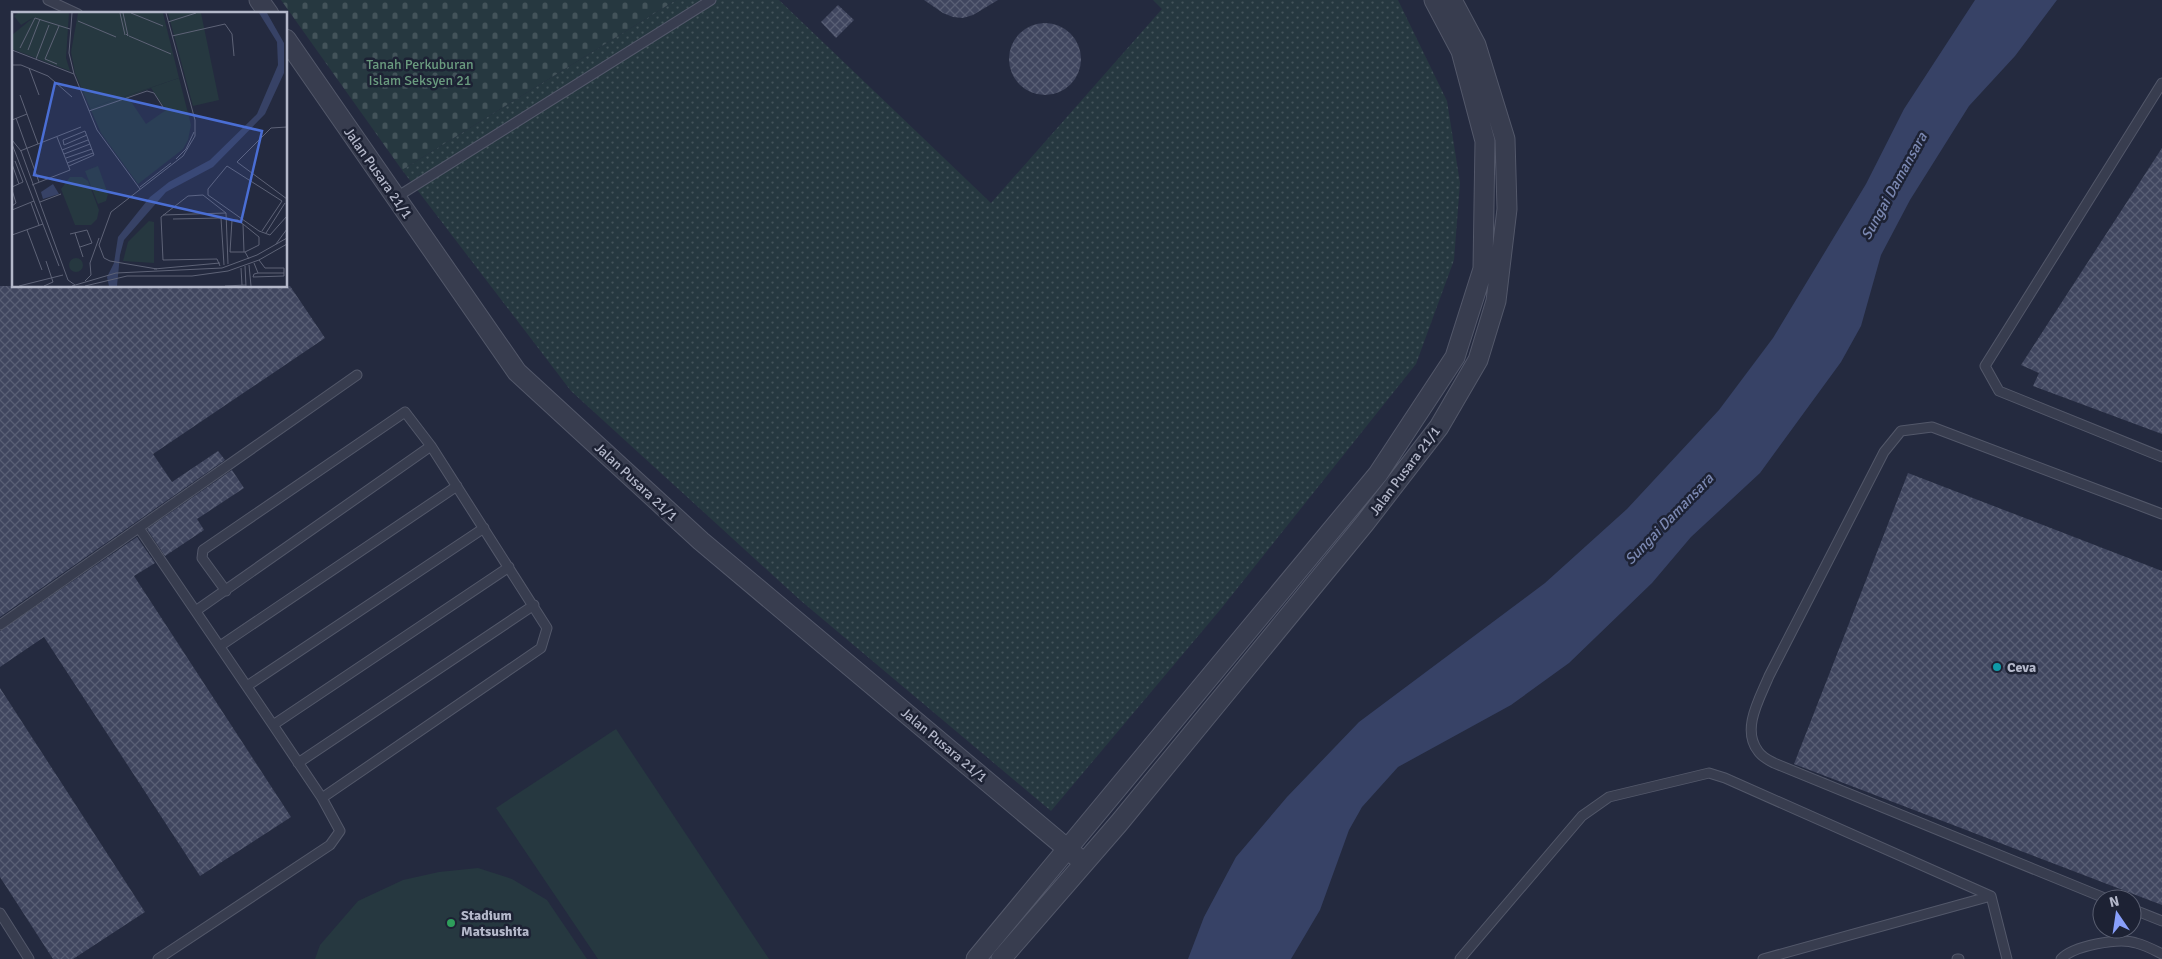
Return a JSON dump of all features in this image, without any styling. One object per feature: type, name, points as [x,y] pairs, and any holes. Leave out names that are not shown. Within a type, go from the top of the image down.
[{"type":"street","points":[[259,0],[268,12]]},
{"type":"street","name":"Jalan Pusara 21/1","points":[[976,959],[1378,474],[1455,357],[1483,270],[1485,141],[1461,51],[1434,0]]},
{"type":"street","name":"Jalan Pusara 21/1","points":[[1001,959],[1083,862],[1119,823],[1365,524],[1439,427],[1478,360],[1496,302],[1507,209],[1505,139],[1476,44],[1452,0]]},
{"type":"street","name":"Jalan Pusara 21/1","points":[[288,43],[517,372],[701,541],[1083,862]]},
{"type":"lane","points":[[48,0],[74,12]]},
{"type":"lane","points":[[395,198],[711,0]]},
{"type":"lane","points":[[2162,83],[1985,366],[1999,391],[2162,457]]},
{"type":"lane","points":[[0,626],[357,375]]},
{"type":"lane","points":[[226,591],[202,558],[203,550],[405,412],[431,446],[534,606],[546,628],[541,648],[322,798]]},
{"type":"lane","points":[[2092,893],[1774,763],[1759,753],[1755,747],[1752,741],[1751,724],[1757,705],[1778,659],[1884,452],[1901,431],[1932,427],[2162,514]]},
{"type":"lane","points":[[196,610],[226,591],[431,446]]},
{"type":"lane","points":[[220,646],[457,486]]},
{"type":"lane","points":[[139,528],[322,798],[340,830],[330,845],[158,959]]},
{"type":"lane","points":[[247,686],[484,528]]},
{"type":"lane","points":[[273,726],[509,567]]},
{"type":"lane","points":[[298,763],[534,606]]},
{"type":"lane","points":[[1460,959],[1582,816],[1596,805],[1609,797],[1709,773],[1725,778],[1990,896]]},
{"type":"lane","points":[[1763,959],[1990,896]]},
{"type":"lane","points":[[1990,896],[2007,959]]},
{"type":"lane","points":[[0,913],[29,959]]},
{"type":"lane","points":[[2142,913],[2162,922]]},
{"type":"lane","points":[[2061,959],[2065,954],[2091,944],[2135,942],[2162,954]]},
{"type":"green space","name":"Tanah Perkuburan Islam Seksyen 21","points":[[281,0],[676,0],[402,170]]},
{"type":"green space","points":[[676,0],[779,0],[991,203],[1162,9],[1153,0],[1398,0],[1447,101],[1460,183],[1454,260],[1416,364],[1220,610],[1051,811],[800,600],[571,391],[402,170]]},
{"type":"green space","points":[[616,729],[769,959],[598,959],[496,808]]},
{"type":"green space","name":"Stadium Matsushita","points":[[478,868],[512,879],[547,900],[587,959],[315,959],[320,945],[358,901],[403,880],[439,872]]},
{"type":"water","name":"Sungai Damansara","points":[[1975,0],[2057,0],[2015,56],[1969,106],[1910,200],[1881,255],[1861,326],[1841,362],[1760,473],[1691,537],[1652,583],[1569,663],[1511,705],[1398,767],[1362,807],[1349,830],[1320,910],[1291,959],[1188,959],[1204,917],[1236,857],[1287,797],[1359,722],[1545,583],[1627,509],[1719,410],[1773,338],[1866,184],[1904,109]]},
{"type":"building","points":[[924,0],[998,0],[973,15],[963,18],[943,13]]},
{"type":"building","points":[[838,5],[854,20],[836,38],[821,22]]},
{"type":"building","points":[[1045,23],[1065,29],[1075,39],[1081,59],[1075,79],[1065,89],[1045,95],[1025,89],[1015,79],[1009,59],[1015,39],[1025,29]]},
{"type":"building","points":[[2162,148],[2162,434],[2033,386],[2039,373],[2021,365]]},
{"type":"building","points":[[0,286],[12,286],[12,288],[288,288],[290,286],[325,338],[153,454],[172,482],[218,451],[225,460],[0,617]]},
{"type":"building","points":[[232,470],[244,488],[197,519],[204,530],[165,556],[147,529]]},
{"type":"building","name":"Ceva","points":[[1908,473],[2162,571],[2162,905],[2142,897],[2142,889],[2120,889],[1794,764]]},
{"type":"building","points":[[137,537],[155,563],[134,576],[291,817],[200,876],[44,637],[0,667],[0,631]]},
{"type":"building","points":[[0,688],[145,912],[73,959],[53,959],[0,877]]},
{"type":"place","name":"Ceva","points":[[1997,667]]},
{"type":"place","name":"Stadium Matsushita","points":[[451,923]]}]
